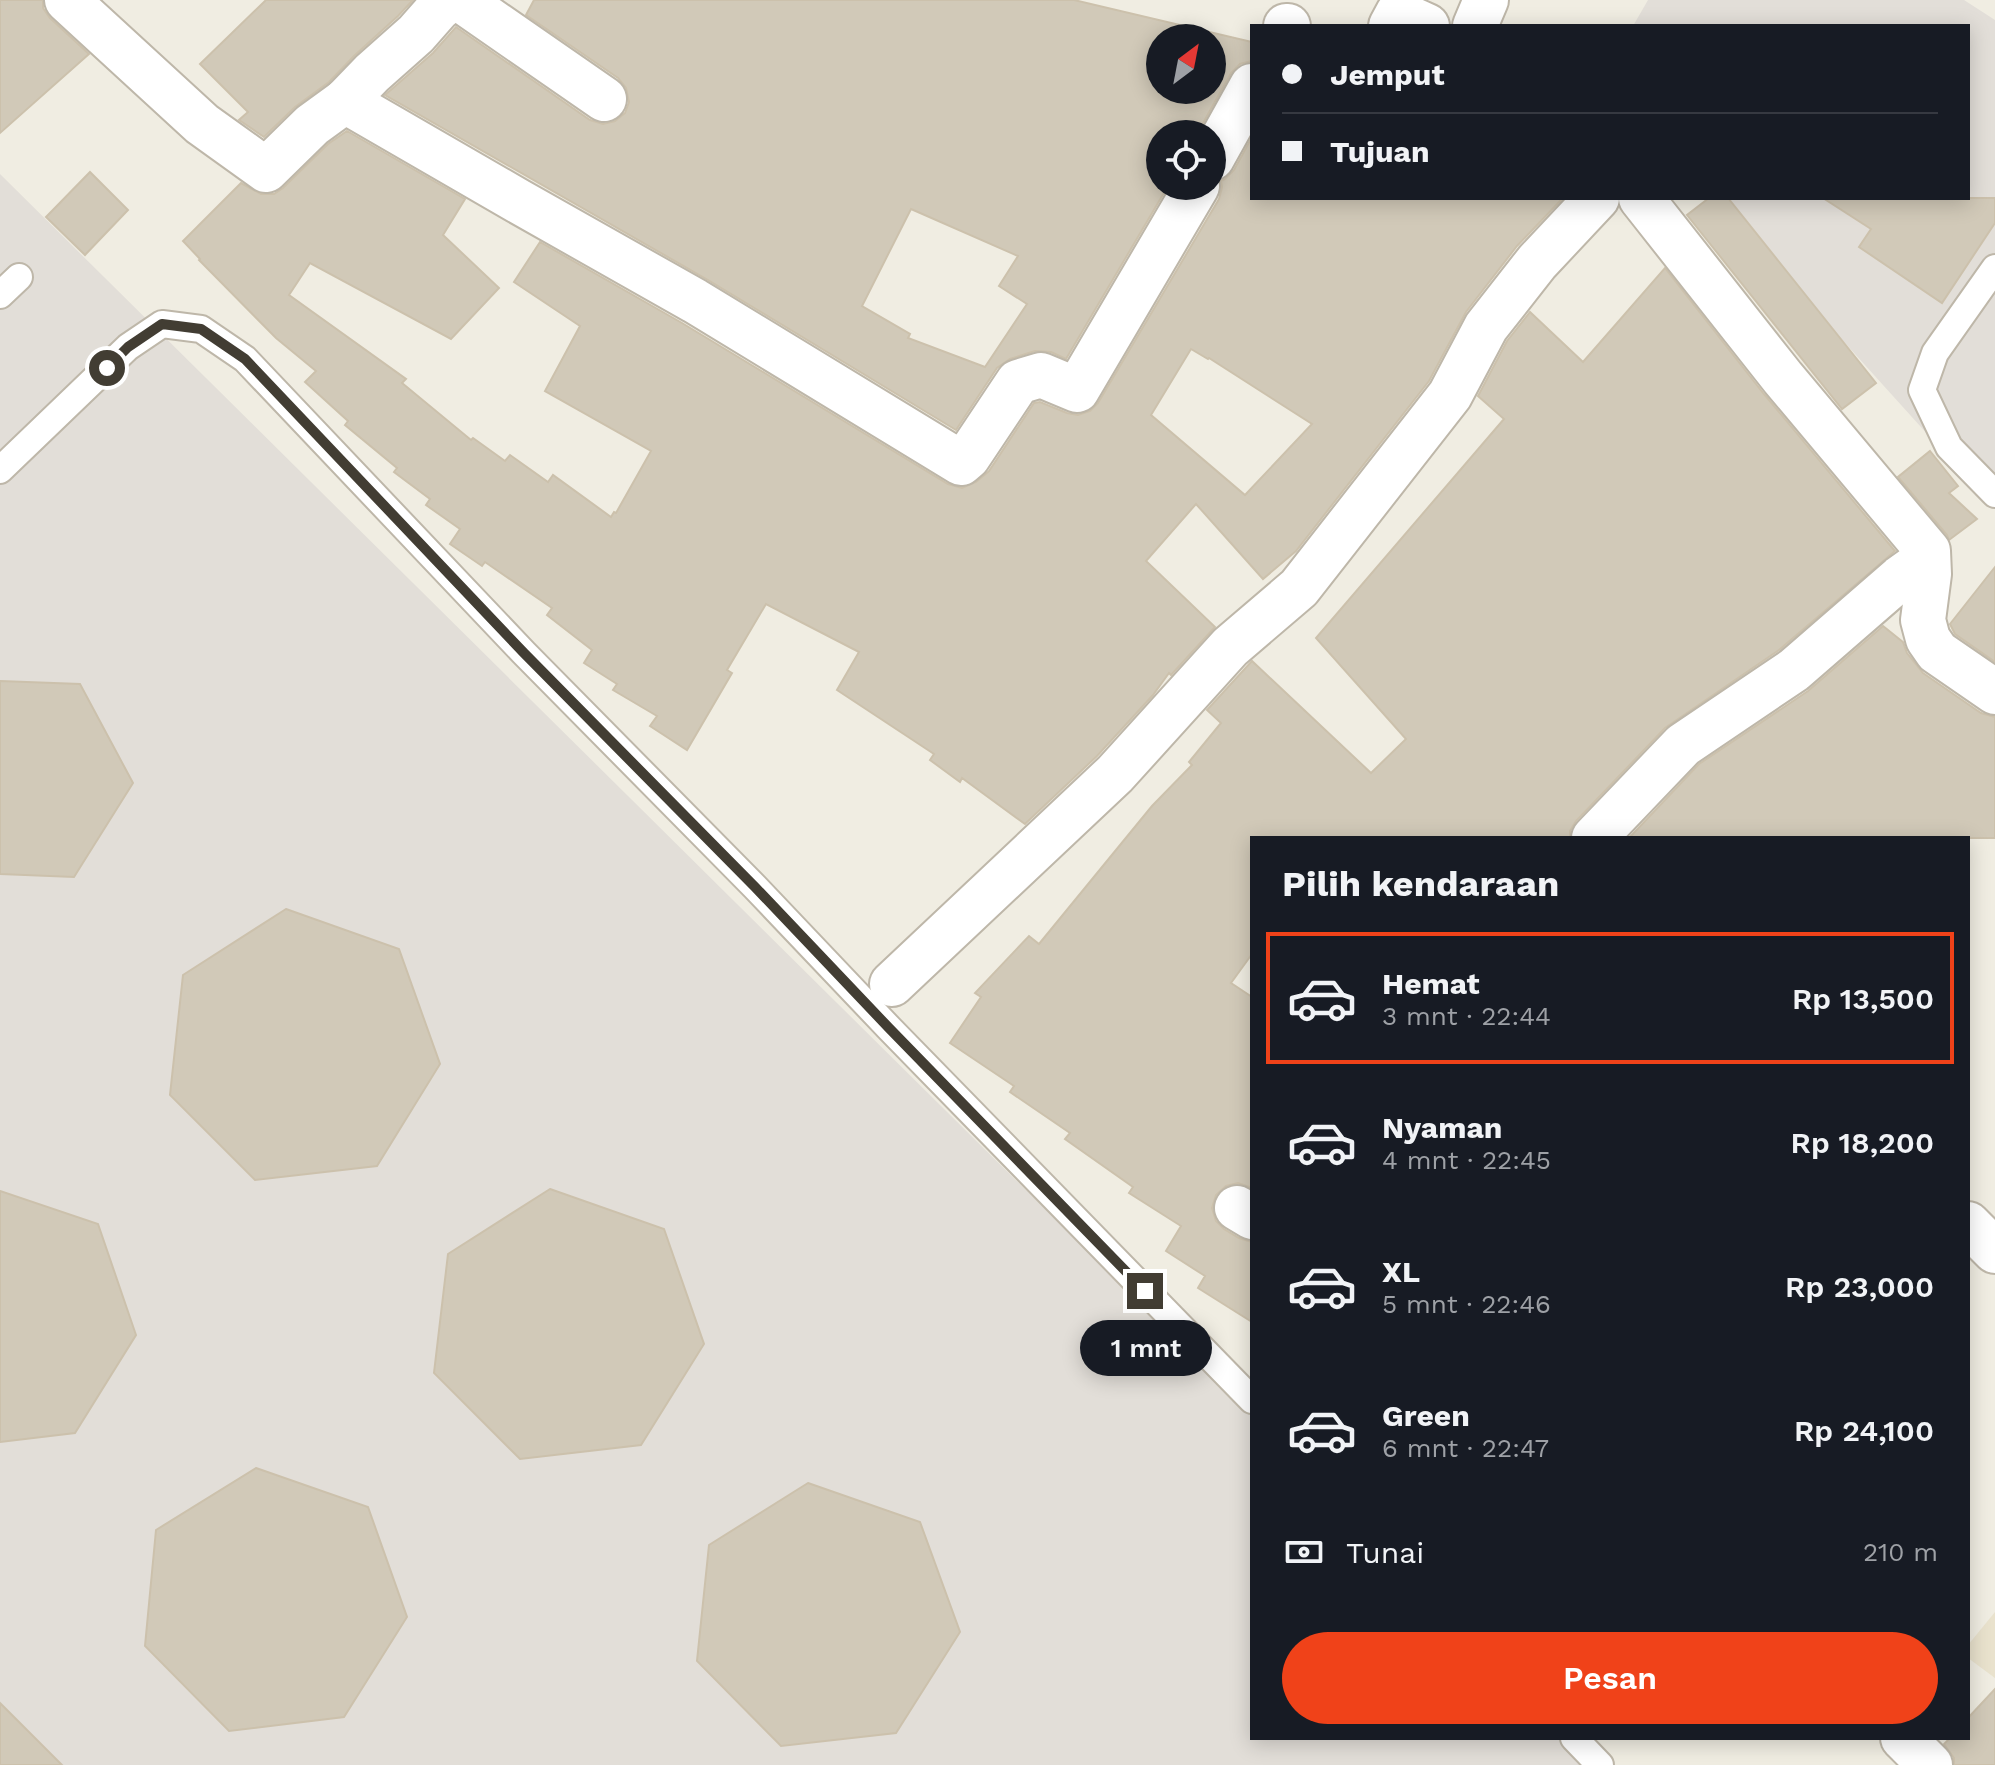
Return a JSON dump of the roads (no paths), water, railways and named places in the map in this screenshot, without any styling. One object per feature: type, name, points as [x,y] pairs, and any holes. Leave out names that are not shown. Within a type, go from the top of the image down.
[{"type":"street","points":[[67,0],[202,124],[266,170],[312,125],[345,101],[449,0]]},
{"type":"street","points":[[461,0],[604,99]]},
{"type":"street","points":[[1476,24],[1486,0]]},
{"type":"street","points":[[1392,24],[1398,13],[1423,24]]},
{"type":"street","points":[[1226,133],[1250,90]]},
{"type":"street","points":[[345,101],[695,301],[961,463],[1018,382],[1041,375],[1077,390],[1189,200]]},
{"type":"street","points":[[892,984],[1115,774],[1230,647],[1299,588],[1450,395],[1486,327],[1537,262],[1595,200]]},
{"type":"street","points":[[1643,200],[1783,378],[1928,551],[1929,574],[1923,620],[1928,639],[1937,652],[1995,692]]},
{"type":"street","points":[[1596,836],[1683,745],[1794,670],[1900,578],[1928,558]]},
{"type":"street","points":[[1970,1226],[1995,1251]]},
{"type":"street","points":[[1905,1740],[1930,1765]]},
{"type":"lane","points":[[1993,277],[1935,353],[1922,390],[1949,447],[1995,494]]},
{"type":"lane","points":[[0,470],[128,347],[162,324],[201,329],[245,359],[524,653],[1250,1398]]},
{"type":"lane","points":[[1576,1740],[1600,1765]]}]
